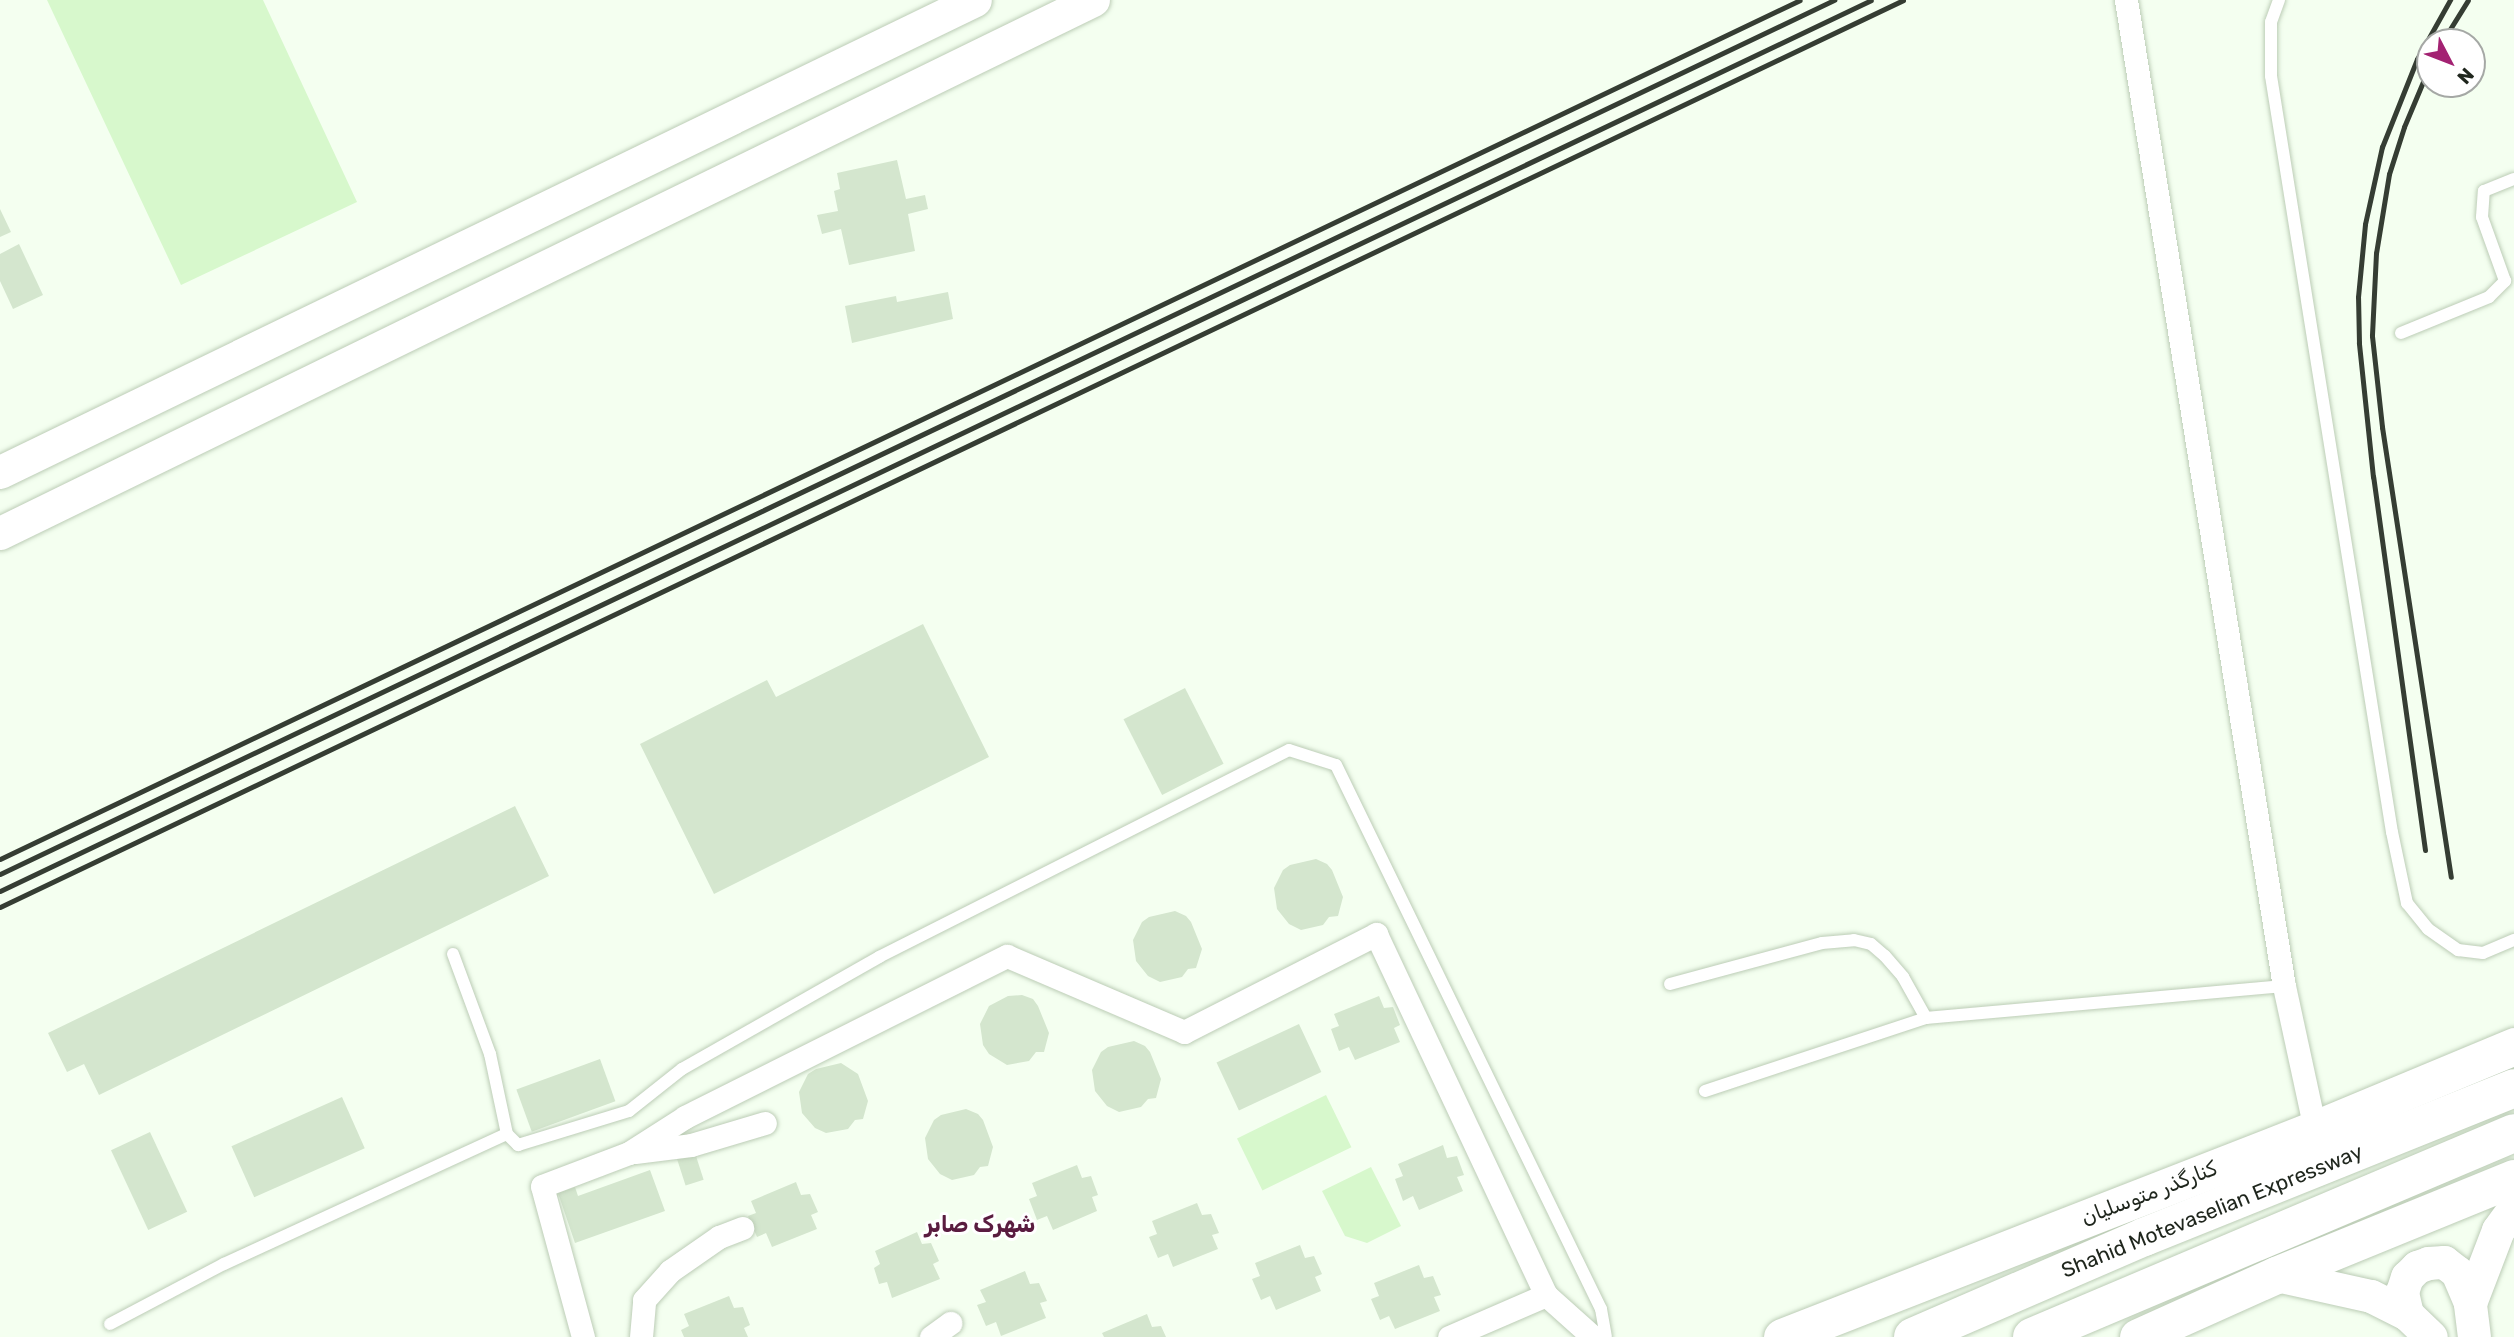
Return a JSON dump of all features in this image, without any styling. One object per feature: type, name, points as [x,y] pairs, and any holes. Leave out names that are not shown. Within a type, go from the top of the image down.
[{"type":"highway","name":"Shahid Motevaselian Expressway","points":[[1913,1337],[2144,1237],[2514,1088]]},
{"type":"highway","name":"Shahid Motevaselian Expressway","points":[[2032,1337],[2514,1133]]},
{"type":"main road","name":"کنارگذر متوسلیان","points":[[1782,1337],[2315,1129],[2514,1046]]},
{"type":"main road","points":[[2138,1337],[2276,1275],[2514,1178]]},
{"type":"street","points":[[0,472],[975,0]]},
{"type":"street","points":[[0,533],[1093,0]]},
{"type":"street","points":[[2126,0],[2284,986],[2315,1129]]},
{"type":"street","points":[[137,405],[163,453]]},
{"type":"street","points":[[583,1337],[542,1186],[629,1153],[685,1117],[1007,956],[1184,1032],[1376,934],[1546,1295],[1593,1337]]},
{"type":"street","points":[[629,1153],[691,1145],[765,1123]]},
{"type":"street","points":[[2470,1303],[2498,1230],[2514,1208]]},
{"type":"street","points":[[641,1337],[644,1300],[670,1271],[719,1237],[742,1228]]},
{"type":"street","points":[[2407,1314],[2402,1292],[2407,1278],[2417,1267],[2444,1262],[2457,1272],[2470,1303],[2474,1337]]},
{"type":"street","points":[[2276,1275],[2371,1296],[2407,1314],[2431,1337]]},
{"type":"street","points":[[1449,1337],[1546,1295]]},
{"type":"street","points":[[931,1337],[950,1323]]},
{"type":"lane","points":[[2279,0],[2271,22],[2271,76],[2392,832],[2407,904],[2428,929],[2458,950],[2483,953],[2514,940]]},
{"type":"lane","points":[[2401,333],[2489,297],[2505,281],[2482,216],[2484,191],[2514,179]]},
{"type":"lane","points":[[453,954],[490,1054],[507,1134],[518,1145],[629,1111],[682,1069],[880,957],[1289,750],[1336,765],[1601,1308],[1606,1337]]},
{"type":"lane","points":[[1670,984],[1822,943],[1854,940],[1871,944],[1885,956],[1903,977],[1926,1018]]},
{"type":"lane","points":[[1705,1091],[1926,1018],[2284,986]]},
{"type":"lane","points":[[110,1324],[223,1264],[507,1134]]},
{"type":"green space","points":[[47,0],[263,0],[357,202],[181,285]]},
{"type":"green space","points":[[1326,1095],[1351,1147],[1262,1191],[1237,1138]]},
{"type":"green space","points":[[1371,1167],[1401,1226],[1367,1243],[1345,1236],[1322,1191]]},
{"type":"building","points":[[897,160],[906,199],[925,195],[928,209],[908,214],[915,251],[849,265],[841,229],[822,234],[817,215],[838,211],[834,191],[840,189],[837,173]]},
{"type":"building","points":[[0,209],[11,232],[0,237]]},
{"type":"building","points":[[19,244],[43,295],[13,309],[0,281],[0,254]]},
{"type":"building","points":[[948,292],[953,319],[852,343],[845,306],[896,296],[897,302]]},
{"type":"building","points":[[923,624],[989,757],[714,894],[640,744],[767,680],[776,697]]},
{"type":"building","points":[[1185,688],[1224,764],[1162,795],[1124,719]]},
{"type":"building","points":[[515,806],[549,876],[99,1095],[84,1064],[67,1072],[48,1033]]},
{"type":"building","points":[[1316,859],[1327,864],[1332,870],[1343,897],[1338,916],[1329,917],[1323,925],[1301,930],[1289,924],[1277,909],[1274,888],[1283,870],[1290,865]]},
{"type":"building","points":[[1175,911],[1186,916],[1191,922],[1202,949],[1196,968],[1188,969],[1182,977],[1160,982],[1148,976],[1136,961],[1133,940],[1142,922],[1149,917]]},
{"type":"building","points":[[1022,995],[1033,999],[1038,1006],[1049,1033],[1044,1052],[1036,1052],[1029,1061],[1007,1065],[989,1054],[983,1045],[980,1024],[989,1006],[1008,996]]},
{"type":"building","points":[[1379,996],[1384,1008],[1393,1007],[1400,1025],[1394,1028],[1400,1042],[1355,1060],[1349,1047],[1339,1051],[1331,1029],[1339,1026],[1334,1014]]},
{"type":"building","points":[[1299,1024],[1321,1072],[1239,1110],[1217,1062]]},
{"type":"building","points":[[1134,1041],[1145,1046],[1150,1052],[1161,1079],[1156,1098],[1148,1099],[1141,1107],[1119,1112],[1107,1106],[1095,1091],[1092,1070],[1101,1052],[1108,1047]]},
{"type":"building","points":[[600,1059],[615,1101],[532,1132],[516,1089]]},
{"type":"building","points":[[841,1063],[858,1074],[868,1101],[863,1119],[855,1120],[848,1129],[826,1133],[815,1128],[802,1113],[799,1092],[808,1074],[816,1069]]},
{"type":"building","points":[[342,1097],[365,1148],[254,1197],[231,1146]]},
{"type":"building","points":[[966,1109],[978,1114],[983,1120],[993,1147],[988,1166],[980,1167],[974,1175],[952,1180],[940,1174],[928,1159],[925,1138],[934,1120],[941,1115]]},
{"type":"building","points":[[150,1132],[187,1212],[148,1230],[111,1150]]},
{"type":"building","points":[[1443,1145],[1447,1158],[1457,1156],[1464,1175],[1457,1177],[1463,1191],[1419,1210],[1413,1196],[1403,1201],[1395,1179],[1403,1176],[1398,1164]]},
{"type":"building","points":[[695,1153],[704,1180],[686,1186],[677,1159]]},
{"type":"building","points":[[1077,1165],[1082,1178],[1091,1176],[1098,1195],[1092,1197],[1097,1211],[1053,1230],[1047,1216],[1037,1220],[1029,1199],[1037,1196],[1032,1183]]},
{"type":"building","points":[[650,1170],[665,1211],[575,1243],[558,1193],[575,1187],[578,1196]]},
{"type":"building","points":[[796,1182],[801,1195],[810,1194],[818,1212],[811,1215],[817,1229],[772,1247],[766,1233],[757,1237],[748,1216],[756,1213],[751,1201]]},
{"type":"building","points":[[1197,1203],[1202,1215],[1211,1214],[1219,1233],[1212,1235],[1218,1249],[1173,1267],[1168,1254],[1158,1258],[1149,1237],[1157,1234],[1152,1221]]},
{"type":"building","points":[[917,1232],[922,1244],[931,1243],[939,1261],[933,1264],[940,1279],[892,1298],[887,1282],[879,1284],[874,1268],[880,1264],[875,1251]]},
{"type":"building","points":[[1300,1245],[1305,1258],[1314,1256],[1322,1274],[1315,1277],[1321,1291],[1276,1310],[1270,1296],[1261,1300],[1252,1279],[1260,1276],[1255,1263]]},
{"type":"building","points":[[1419,1265],[1424,1278],[1433,1276],[1441,1295],[1434,1297],[1440,1311],[1395,1329],[1389,1316],[1380,1320],[1371,1299],[1379,1296],[1374,1283]]},
{"type":"building","points":[[1025,1271],[1030,1284],[1039,1283],[1047,1301],[1040,1303],[1046,1318],[1001,1336],[996,1322],[986,1326],[977,1305],[986,1302],[980,1290]]},
{"type":"building","points":[[729,1296],[734,1308],[743,1307],[750,1325],[744,1328],[748,1337],[684,1337],[681,1330],[689,1326],[684,1314]]},
{"type":"building","points":[[1147,1314],[1152,1327],[1161,1326],[1166,1337],[1104,1337],[1102,1333]]},
{"type":"railway","points":[[0,859],[1800,0]]},
{"type":"railway","points":[[0,874],[1834,0]]},
{"type":"railway","points":[[0,891],[1871,0]]},
{"type":"railway","points":[[0,907],[1903,0]]},
{"type":"railway","points":[[2425,850],[2373,477],[2359,343],[2358,297],[2365,224],[2382,147],[2417,59],[2450,0]]},
{"type":"railway","points":[[2451,28],[2468,0]]},
{"type":"railway","points":[[2416,98],[2389,174],[2376,253],[2372,336],[2382,427],[2451,877]]},
{"type":"district","name":"شهرک صابر","points":[[980,1224]]}]
